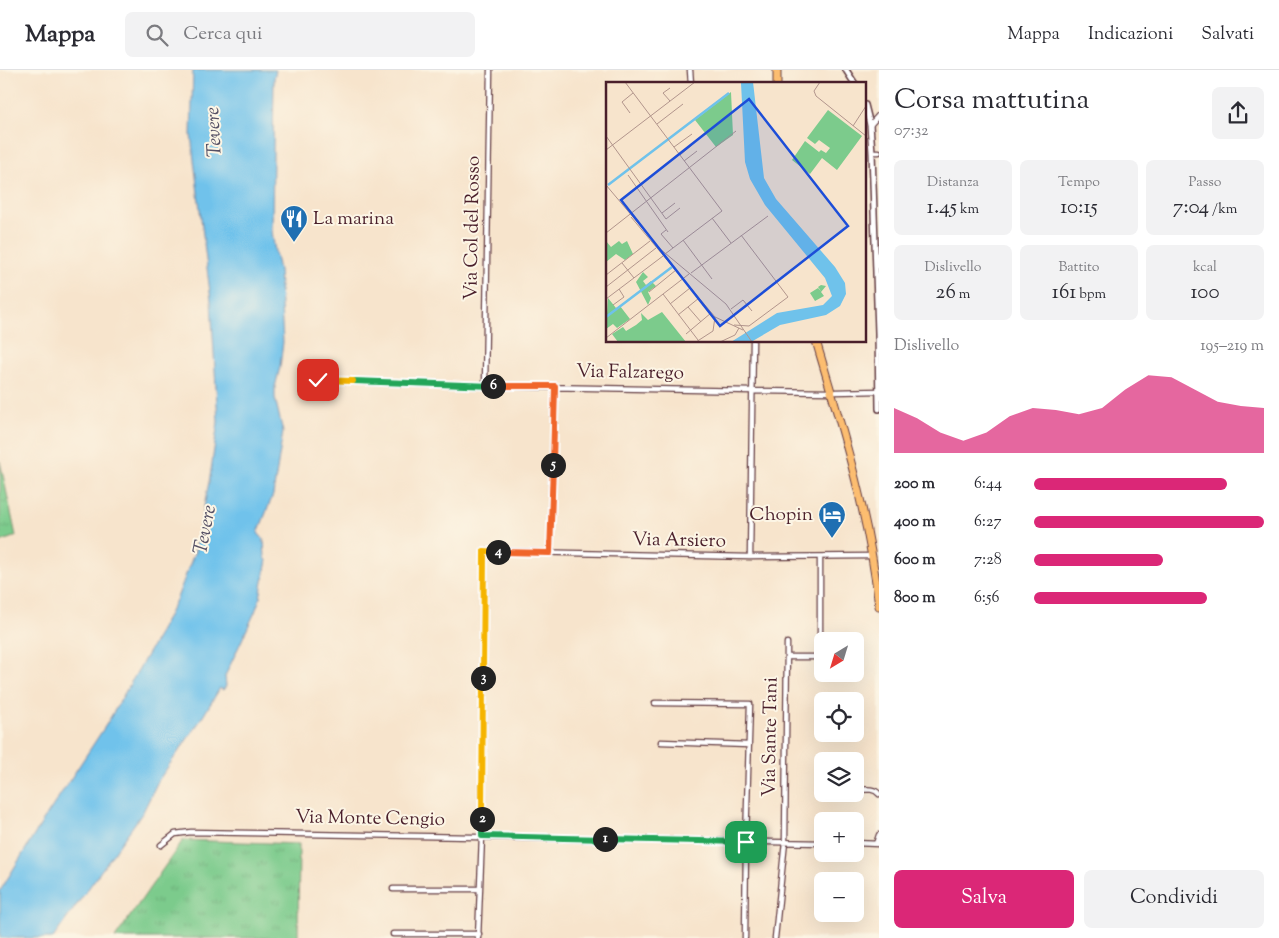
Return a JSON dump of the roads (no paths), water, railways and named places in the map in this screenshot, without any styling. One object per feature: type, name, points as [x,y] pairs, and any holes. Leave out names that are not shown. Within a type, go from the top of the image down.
[{"type":"main road","points":[[816,342],[833,392],[859,495],[872,556],[879,606]]},
{"type":"street","name":"Via Col del Rosso","points":[[485,386],[490,70]]},
{"type":"street","points":[[846,70],[854,82]]},
{"type":"street","points":[[866,109],[870,124],[877,258],[879,409]]},
{"type":"street","points":[[870,124],[879,115]]},
{"type":"street","points":[[872,152],[879,152]]},
{"type":"street","points":[[750,557],[753,342]]},
{"type":"street","name":"Via Falzarego","points":[[308,379],[485,386],[752,391],[879,391]]},
{"type":"street","points":[[550,553],[555,386]]},
{"type":"street","name":"Via Arsiero","points":[[482,836],[484,551],[750,557],[872,556]]},
{"type":"street","name":"Via Sante Tani","points":[[787,657],[820,657],[820,557]]},
{"type":"street","name":"Via Sante Tani","points":[[775,938],[785,842],[787,643]]},
{"type":"street","points":[[655,703],[750,704],[745,938]]},
{"type":"street","points":[[661,742],[748,745]]},
{"type":"street","points":[[864,790],[876,790],[879,794]]},
{"type":"street","name":"Via Monte Cengio","points":[[161,845],[175,834],[191,832],[814,843]]},
{"type":"street","points":[[864,843],[877,844],[879,835]]},
{"type":"street","points":[[393,934],[478,936],[482,836]]},
{"type":"street","points":[[393,889],[480,889]]},
{"type":"water","name":"Tevere","points":[[193,70],[276,70],[274,78],[272,231],[279,270],[283,342],[275,387],[275,398],[283,432],[273,495],[258,533],[264,540],[265,558],[267,560],[260,598],[225,676],[226,686],[223,690],[220,688],[202,718],[158,781],[143,812],[53,938],[0,938],[0,891],[41,824],[106,725],[158,636],[177,598],[195,551],[210,477],[218,422],[211,301],[191,135]]},
{"type":"place","name":"La marina","points":[[294,243]]},
{"type":"place","name":"Chopin","points":[[832,539]]}]
